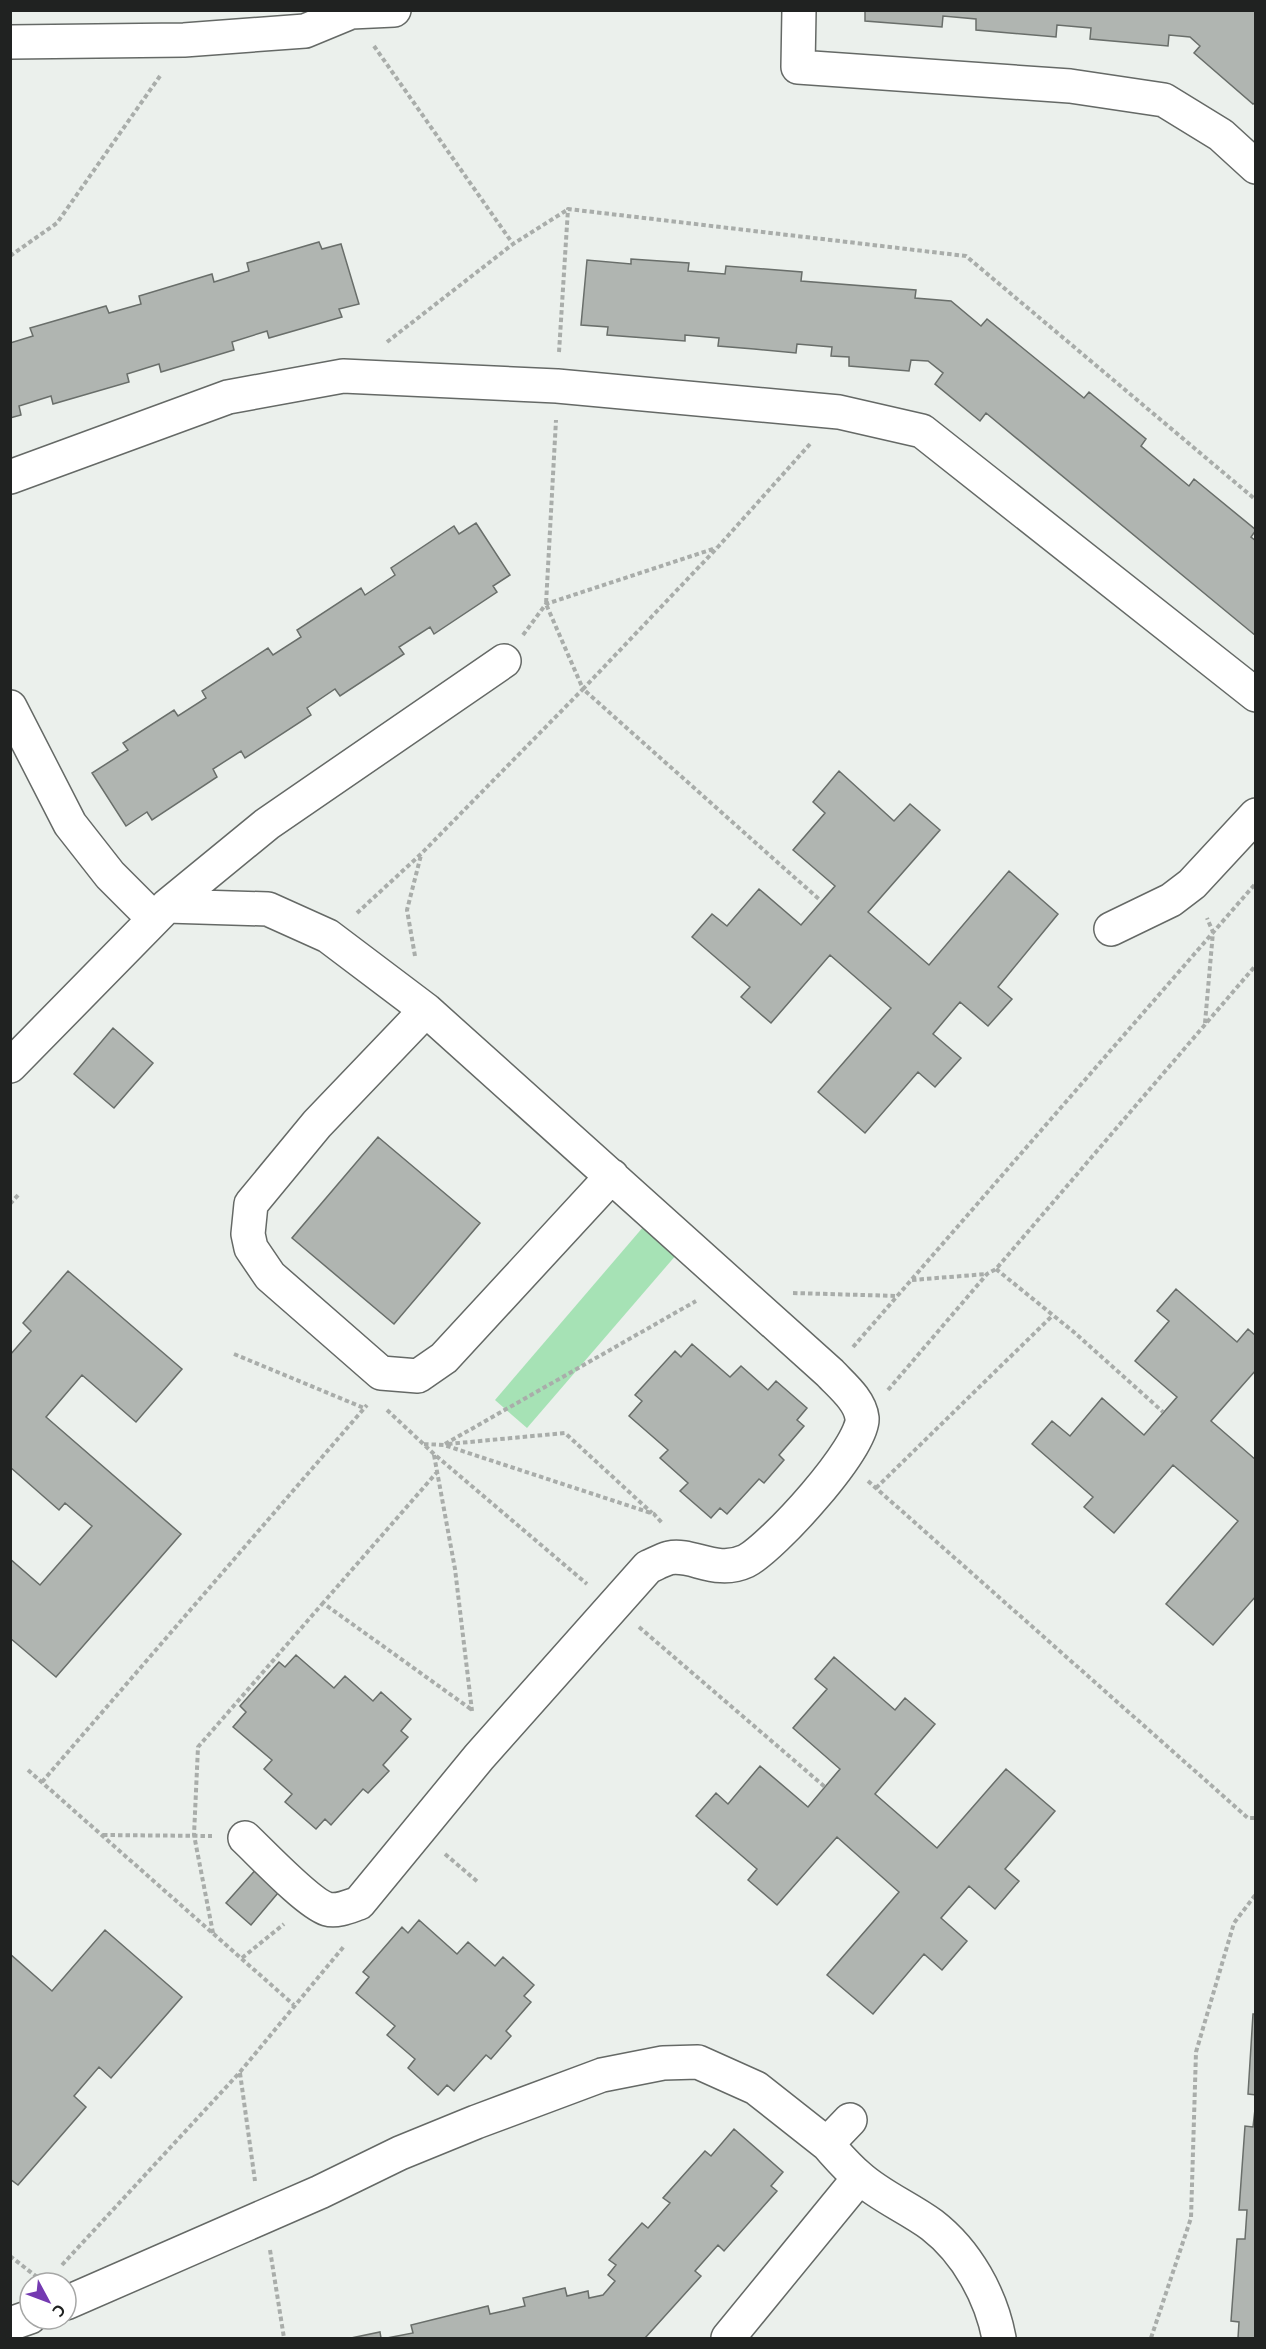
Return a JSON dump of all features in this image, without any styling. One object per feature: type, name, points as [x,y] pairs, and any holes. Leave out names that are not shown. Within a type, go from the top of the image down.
[{"type":"lane","points":[[10,42],[184,40],[306,31],[351,12],[394,10]]},
{"type":"lane","points":[[799,10],[798,67],[1070,86],[1164,100],[1221,135],[1256,167]]},
{"type":"lane","points":[[10,477],[228,398],[343,376],[557,386],[839,412],[922,431],[1256,695]]},
{"type":"lane","points":[[10,1066],[160,913],[267,824],[504,661]]},
{"type":"lane","points":[[10,707],[70,824],[110,875],[160,913],[268,909],[328,936],[426,1010],[612,1176],[830,1373],[853,1398],[862,1418],[857,1437],[837,1469],[772,1542],[745,1561],[717,1566],[671,1558],[648,1567],[479,1757],[359,1903],[344,1908],[328,1909],[312,1900],[244,1838]]},
{"type":"lane","points":[[1111,929],[1171,900],[1192,884],[1256,815]]},
{"type":"lane","points":[[426,1010],[317,1124],[251,1204],[248,1234],[251,1248],[270,1276],[381,1373],[418,1376],[444,1358],[612,1176]]},
{"type":"lane","points":[[78,2298],[320,2192],[400,2153],[476,2122],[602,2075],[663,2062],[698,2062],[756,2088],[826,2144],[859,2178],[933,2226],[960,2254],[982,2285],[999,2338]]},
{"type":"lane","points":[[826,2144],[850,2120]]},
{"type":"lane","points":[[728,2338],[859,2178]]},
{"type":"path","points":[[351,12],[513,244]]},
{"type":"path","points":[[10,256],[57,223],[184,40]]},
{"type":"path","points":[[568,209],[546,604],[583,689],[821,901]]},
{"type":"path","points":[[343,376],[513,244],[568,209],[966,256],[1256,500]]},
{"type":"path","points":[[328,936],[358,913],[421,854],[583,689],[717,548],[839,412]]},
{"type":"path","points":[[504,661],[546,604],[717,548]]},
{"type":"path","points":[[415,957],[407,910],[421,854]]},
{"type":"path","points":[[830,1373],[1256,883]]},
{"type":"path","points":[[1192,884],[1214,932],[1205,1023]]},
{"type":"path","points":[[862,1418],[987,1274],[996,1269],[1256,965]]},
{"type":"path","points":[[1246,975],[1256,971]]},
{"type":"path","points":[[10,1204],[19,1194]]},
{"type":"path","points":[[996,1269],[1163,1412]]},
{"type":"path","points":[[911,1281],[987,1274]]},
{"type":"path","points":[[444,1445],[696,1301],[788,1293],[898,1296]]},
{"type":"path","points":[[876,1488],[1052,1316]]},
{"type":"path","points":[[234,1354],[364,1408]]},
{"type":"path","points":[[42,1782],[369,1402]]},
{"type":"path","points":[[381,1405],[434,1454],[712,1688],[825,1788]]},
{"type":"path","points":[[424,1444],[444,1445],[565,1433],[668,1529]]},
{"type":"path","points":[[444,1445],[654,1514]]},
{"type":"path","points":[[434,1454],[455,1569],[479,1757]]},
{"type":"path","points":[[213,1933],[194,1834],[198,1747],[438,1471]]},
{"type":"path","points":[[861,1475],[1248,1818],[1256,1818]]},
{"type":"path","points":[[323,1603],[472,1710]]},
{"type":"path","points":[[28,1770],[294,2005]]},
{"type":"path","points":[[102,1835],[194,1834],[244,1838]]},
{"type":"path","points":[[440,1849],[479,1883]]},
{"type":"path","points":[[1151,2338],[1191,2218],[1196,2052],[1234,1923],[1256,1894]]},
{"type":"path","points":[[242,1958],[312,1900]]},
{"type":"path","points":[[62,2265],[240,2072],[348,1942]]},
{"type":"path","points":[[240,2072],[255,2186]]},
{"type":"path","points":[[268,2242],[284,2338]]},
{"type":"path","points":[[10,2256],[29,2271]]},
{"type":"green space","points":[[644,1226],[677,1254],[527,1428],[495,1400]]},
{"type":"building","points":[[865,10],[1256,10],[1256,102],[1253,104],[1194,53],[1200,46],[1190,37],[1169,35],[1168,46],[1090,39],[1091,28],[1057,25],[1056,37],[976,30],[976,19],[943,16],[942,27],[865,21]]},
{"type":"building","points":[[319,242],[322,249],[341,244],[359,304],[339,309],[342,317],[269,338],[267,331],[232,342],[234,350],[161,372],[159,364],[127,374],[129,382],[53,404],[51,396],[19,406],[21,415],[10,418],[10,343],[33,336],[30,328],[106,306],[109,313],[141,304],[139,296],[212,274],[214,282],[249,271],[247,263]]},
{"type":"building","points":[[631,259],[689,263],[688,271],[725,274],[726,266],[802,272],[801,281],[916,290],[915,298],[951,301],[981,326],[987,319],[1084,398],[1089,392],[1146,439],[1141,446],[1189,486],[1194,479],[1256,530],[1251,537],[1256,541],[1256,636],[986,413],[980,421],[935,384],[943,373],[928,361],[911,360],[909,371],[849,366],[849,357],[831,356],[832,347],[797,344],[796,353],[718,346],[719,338],[685,335],[685,341],[607,335],[608,327],[581,325],[587,260],[631,264]]},
{"type":"building","points":[[476,523],[510,575],[493,586],[497,592],[434,634],[430,627],[399,647],[404,654],[340,696],[335,689],[307,708],[311,715],[245,758],[241,751],[213,769],[217,777],[152,820],[147,812],[126,826],[92,773],[128,750],[123,743],[174,710],[178,716],[206,698],[202,691],[268,648],[273,655],[301,637],[297,630],[361,588],[365,595],[395,575],[391,568],[454,526],[459,534]]},
{"type":"building","points":[[839,771],[894,821],[910,804],[940,830],[868,912],[929,965],[1009,871],[1058,914],[998,987],[1012,999],[988,1026],[960,1002],[933,1034],[961,1058],[935,1087],[918,1072],[865,1133],[818,1092],[891,1008],[830,955],[771,1023],[741,997],[750,987],[692,937],[712,914],[727,926],[759,889],[801,925],[835,886],[793,850],[825,813],[813,802]]},
{"type":"building","points":[[113,1028],[153,1063],[114,1108],[74,1074]]},
{"type":"building","points":[[378,1137],[480,1223],[394,1324],[292,1238]]},
{"type":"building","points":[[68,1271],[182,1369],[136,1422],[82,1375],[46,1417],[181,1534],[56,1677],[10,1638],[10,1559],[40,1585],[92,1526],[65,1503],[59,1510],[10,1467],[10,1355],[31,1331],[23,1323]]},
{"type":"building","points":[[1176,1289],[1237,1342],[1248,1329],[1256,1336],[1256,1370],[1211,1421],[1256,1460],[1256,1596],[1213,1645],[1166,1604],[1238,1521],[1173,1465],[1114,1533],[1084,1507],[1093,1497],[1032,1444],[1052,1421],[1070,1436],[1102,1398],[1144,1435],[1177,1397],[1135,1361],[1169,1321],[1157,1311]]},
{"type":"building","points":[[692,1344],[730,1377],[741,1366],[768,1390],[776,1381],[807,1408],[797,1420],[804,1426],[779,1455],[784,1460],[764,1483],[759,1479],[727,1514],[720,1508],[711,1518],[680,1491],[688,1483],[660,1458],[668,1450],[629,1416],[642,1401],[635,1395],[675,1351],[681,1357]]},
{"type":"building","points":[[296,1655],[334,1688],[345,1676],[373,1701],[381,1692],[411,1719],[401,1731],[408,1737],[383,1765],[389,1771],[368,1793],[363,1789],[331,1825],[325,1819],[316,1829],[285,1802],[292,1794],[264,1769],[272,1760],[233,1727],[246,1712],[240,1706],[279,1662],[285,1667]]},
{"type":"building","points":[[834,1657],[895,1710],[905,1698],[935,1724],[875,1794],[937,1848],[1006,1769],[1055,1811],[1005,1869],[1019,1881],[995,1909],[969,1886],[941,1918],[967,1941],[942,1970],[924,1954],[873,2014],[827,1975],[899,1892],[837,1837],[777,1905],[748,1880],[757,1869],[696,1816],[716,1793],[728,1804],[760,1766],[808,1807],[840,1769],[793,1728],[827,1689],[815,1679]]},
{"type":"building","points":[[259,1866],[283,1887],[251,1925],[226,1903]]},
{"type":"building","points":[[419,1920],[457,1954],[468,1942],[495,1966],[503,1957],[534,1985],[524,1996],[531,2002],[506,2031],[511,2036],[491,2059],[486,2055],[454,2091],[447,2085],[438,2095],[408,2068],[415,2059],[387,2035],[395,2026],[356,1993],[369,1977],[363,1972],[402,1927],[408,1933]]},
{"type":"building","points":[[105,1930],[182,1997],[111,2078],[99,2067],[74,2096],[86,2107],[18,2185],[10,2179],[10,1954],[52,1991]]},
{"type":"building","points":[[1253,2014],[1256,2014],[1256,2095],[1248,2094]]},
{"type":"building","points":[[1256,2100],[1256,2338],[1238,2338],[1239,2322],[1231,2321],[1237,2239],[1245,2239],[1247,2210],[1239,2210],[1245,2126],[1253,2127]]},
{"type":"building","points":[[734,2129],[783,2172],[771,2186],[777,2191],[724,2251],[718,2245],[695,2271],[701,2276],[645,2338],[387,2338],[413,2333],[411,2325],[488,2306],[490,2314],[525,2306],[523,2298],[565,2288],[567,2296],[588,2291],[589,2298],[603,2295],[615,2281],[608,2275],[616,2265],[609,2260],[642,2223],[648,2228],[670,2203],[663,2198],[705,2151],[711,2156]]},
{"type":"building","points":[[380,2332],[381,2338],[351,2338]]}]
